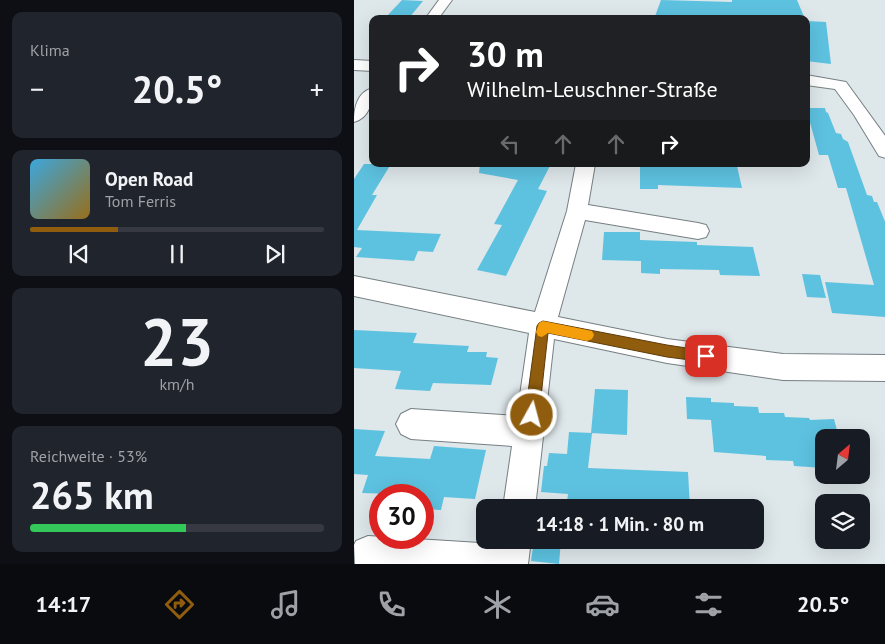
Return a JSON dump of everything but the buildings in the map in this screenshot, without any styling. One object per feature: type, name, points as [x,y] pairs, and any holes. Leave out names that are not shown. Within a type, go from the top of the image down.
[{"type":"street","points":[[434,15],[446,0]]},
{"type":"street","points":[[354,65],[369,66]]},
{"type":"street","points":[[810,81],[840,85],[862,114],[885,152]]},
{"type":"street","points":[[354,117],[369,98]]},
{"type":"street","points":[[520,499],[543,326],[577,211],[584,167]]},
{"type":"street","points":[[577,211],[698,231]]},
{"type":"street","points":[[354,286],[667,351],[783,367],[885,368]]},
{"type":"street","points":[[411,424],[530,432]]},
{"type":"street","points":[[368,552],[512,555]]},
{"type":"slow traffic","points":[[542,332],[543,326],[587,335]]},
{"type":"route","points":[[532,415],[543,326],[667,351],[706,356]]}]
